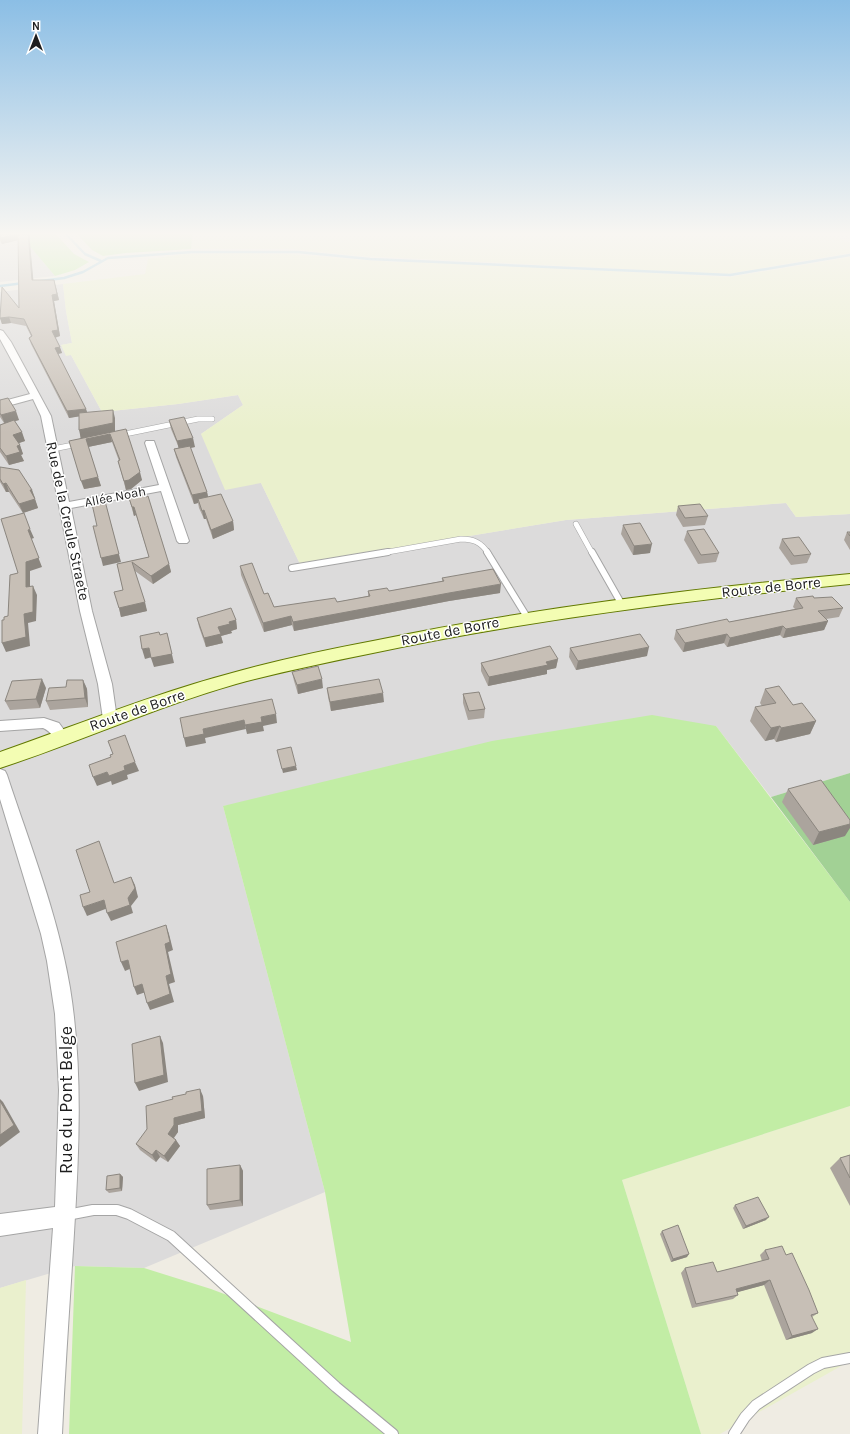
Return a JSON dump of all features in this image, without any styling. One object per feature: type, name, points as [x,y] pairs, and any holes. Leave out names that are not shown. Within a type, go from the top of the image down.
[{"type":"main road","name":"Route de Borre","points":[[0,760],[189,691],[267,670],[434,634],[526,617],[621,603],[850,579]]},
{"type":"street","name":"Rue de la Creule Straete","points":[[0,333],[7,342],[46,416],[66,506],[86,611],[105,684],[110,719]]},
{"type":"street","points":[[0,404],[36,395]]},
{"type":"street","name":"Allée Noah","points":[[150,443],[183,541]]},
{"type":"street","name":"Allée Noah","points":[[66,506],[165,487]]},
{"type":"street","points":[[0,726],[44,723],[54,727],[62,737]]},
{"type":"street","name":"Rue du Pont Belge","points":[[0,775],[48,928],[62,994],[69,1050],[69,1127],[50,1434]]},
{"type":"street","points":[[0,1225],[64,1216]]},
{"type":"lane","points":[[114,436],[198,419],[212,419]]},
{"type":"lane","points":[[53,449],[84,443]]},
{"type":"lane","points":[[576,524],[621,603]]},
{"type":"lane","points":[[292,568],[461,539],[472,539],[483,545],[526,617]]},
{"type":"lane","points":[[64,1216],[93,1210],[116,1210],[129,1214],[171,1236],[336,1387],[393,1434]]},
{"type":"lane","points":[[734,1434],[745,1417],[756,1405],[823,1363],[850,1358]]},
{"type":"shaded area","points":[[0,299],[65,299],[72,343],[61,345],[71,355],[102,412],[178,404],[238,395],[243,405],[201,434],[261,483],[300,564],[566,520],[786,503],[796,517],[850,514],[850,773],[771,797],[716,726],[223,806],[325,1192],[144,1268],[75,1266],[0,1288]]},
{"type":"green space","points":[[65,299],[850,299],[850,514],[796,517],[786,503],[566,520],[300,564],[261,483],[225,490],[201,434],[243,405],[238,395],[178,404],[102,412],[71,355],[66,356],[61,345],[72,343]]},
{"type":"green space","points":[[652,715],[716,726],[850,902],[850,1106],[622,1180],[701,1434],[69,1434],[75,1266],[144,1268],[211,1289],[351,1342],[325,1192],[223,806],[492,741]]},
{"type":"green space","points":[[850,773],[850,902],[771,797]]},
{"type":"green space","points":[[850,1106],[850,1361],[720,1434],[701,1434],[622,1180]]},
{"type":"green space","points":[[26,1280],[22,1434],[0,1434],[0,1288]]},
{"type":"building","points":[[1,299],[12,299],[19,308],[19,299],[53,299],[58,330],[52,331],[60,347],[55,348],[86,409],[67,411],[29,338],[32,336],[24,319],[9,317],[0,318]]},
{"type":"building","points":[[8,398],[16,411],[1,415],[0,400]]},
{"type":"building","points":[[113,410],[113,423],[79,430],[79,413]]},
{"type":"building","points":[[184,417],[193,438],[177,441],[169,420]]},
{"type":"building","points":[[14,420],[22,432],[13,435],[20,445],[17,446],[20,452],[6,456],[0,448],[0,425]]},
{"type":"building","points":[[126,429],[140,472],[129,480],[124,481],[118,461],[120,460],[110,434],[86,439],[98,477],[81,481],[69,441]]},
{"type":"building","points":[[190,446],[207,492],[192,495],[174,449]]},
{"type":"building","points":[[0,467],[19,470],[32,490],[30,490],[35,499],[19,504],[6,483],[3,484],[0,479]]},
{"type":"building","points":[[145,492],[146,497],[148,496],[169,564],[151,576],[132,562],[145,602],[119,608],[114,592],[123,590],[117,564],[149,557],[134,507],[132,507],[128,495]]},
{"type":"building","points":[[221,494],[233,521],[211,530],[204,510],[202,511],[198,499]]},
{"type":"building","points":[[105,501],[119,554],[101,558],[93,526],[97,526],[92,504]]},
{"type":"building","points":[[700,504],[708,516],[685,518],[678,506]]},
{"type":"building","points":[[24,513],[30,529],[28,530],[39,558],[26,562],[26,587],[33,586],[33,612],[24,614],[26,637],[2,643],[2,620],[4,620],[4,617],[8,616],[10,575],[18,573],[1,519]]},
{"type":"building","points":[[640,523],[652,544],[634,546],[623,525]]},
{"type":"building","points":[[704,529],[719,553],[701,555],[687,531]]},
{"type":"building","points":[[799,537],[811,554],[794,556],[782,539]]},
{"type":"building","points":[[252,563],[264,594],[268,593],[274,607],[335,598],[337,602],[370,596],[368,591],[387,588],[389,591],[444,581],[442,578],[493,569],[501,584],[293,622],[291,616],[263,623],[240,566]]},
{"type":"building","points":[[813,596],[814,598],[832,597],[843,608],[818,611],[828,621],[786,629],[783,626],[730,638],[727,634],[685,643],[676,630],[727,619],[729,622],[803,608],[796,598]]},
{"type":"building","points":[[231,608],[236,620],[229,622],[230,624],[218,627],[221,634],[204,638],[197,618]]},
{"type":"building","points":[[159,632],[160,635],[167,633],[172,654],[151,658],[149,648],[142,649],[140,636]]},
{"type":"building","points":[[640,634],[649,647],[578,661],[570,648]]},
{"type":"building","points":[[550,646],[558,659],[546,662],[548,665],[489,677],[481,663]]},
{"type":"building","points":[[318,666],[322,679],[297,685],[292,672]]},
{"type":"building","points":[[42,679],[36,699],[5,701],[12,681]]},
{"type":"building","points":[[379,679],[383,693],[330,702],[327,688]]},
{"type":"building","points":[[67,680],[83,680],[85,698],[46,701],[49,688],[66,687]]},
{"type":"building","points":[[779,686],[793,705],[802,703],[816,721],[781,728],[780,726],[771,728],[755,707],[776,703],[765,689]]},
{"type":"building","points":[[479,692],[485,709],[469,711],[463,694]]},
{"type":"building","points":[[272,699],[276,714],[261,717],[262,722],[245,725],[244,720],[203,729],[204,734],[184,738],[180,718]]},
{"type":"building","points":[[125,735],[135,762],[124,766],[125,770],[109,776],[107,772],[93,777],[89,765],[111,757],[110,755],[113,754],[108,741]]},
{"type":"building","points":[[291,747],[296,766],[282,769],[277,750]]},
{"type":"building","points":[[821,780],[850,820],[850,824],[819,832],[788,789]]},
{"type":"building","points":[[99,841],[114,883],[131,877],[135,888],[128,898],[130,905],[107,913],[104,900],[83,907],[80,895],[90,892],[76,850]]},
{"type":"building","points":[[166,925],[170,942],[165,944],[171,974],[166,976],[170,994],[147,1003],[142,984],[134,987],[128,960],[121,962],[116,942]]},
{"type":"building","points":[[160,1036],[164,1075],[135,1083],[132,1044]]},
{"type":"building","points":[[200,1089],[202,1111],[174,1118],[174,1125],[168,1134],[176,1140],[164,1156],[156,1150],[152,1155],[136,1144],[147,1129],[146,1106],[173,1099],[172,1097]]},
{"type":"building","points":[[0,1101],[14,1125],[0,1135]]},
{"type":"building","points":[[850,1155],[850,1178],[840,1158]]},
{"type":"building","points":[[240,1165],[240,1200],[207,1205],[207,1169]]},
{"type":"building","points":[[120,1174],[120,1188],[106,1190],[107,1176]]},
{"type":"building","points":[[758,1197],[769,1217],[746,1226],[735,1205]]},
{"type":"building","points":[[678,1225],[689,1254],[673,1259],[662,1231]]},
{"type":"building","points":[[782,1246],[786,1255],[792,1253],[809,1290],[818,1313],[811,1315],[818,1329],[792,1336],[770,1280],[736,1289],[738,1295],[696,1304],[685,1268],[713,1262],[717,1272],[769,1259],[765,1250]]}]
